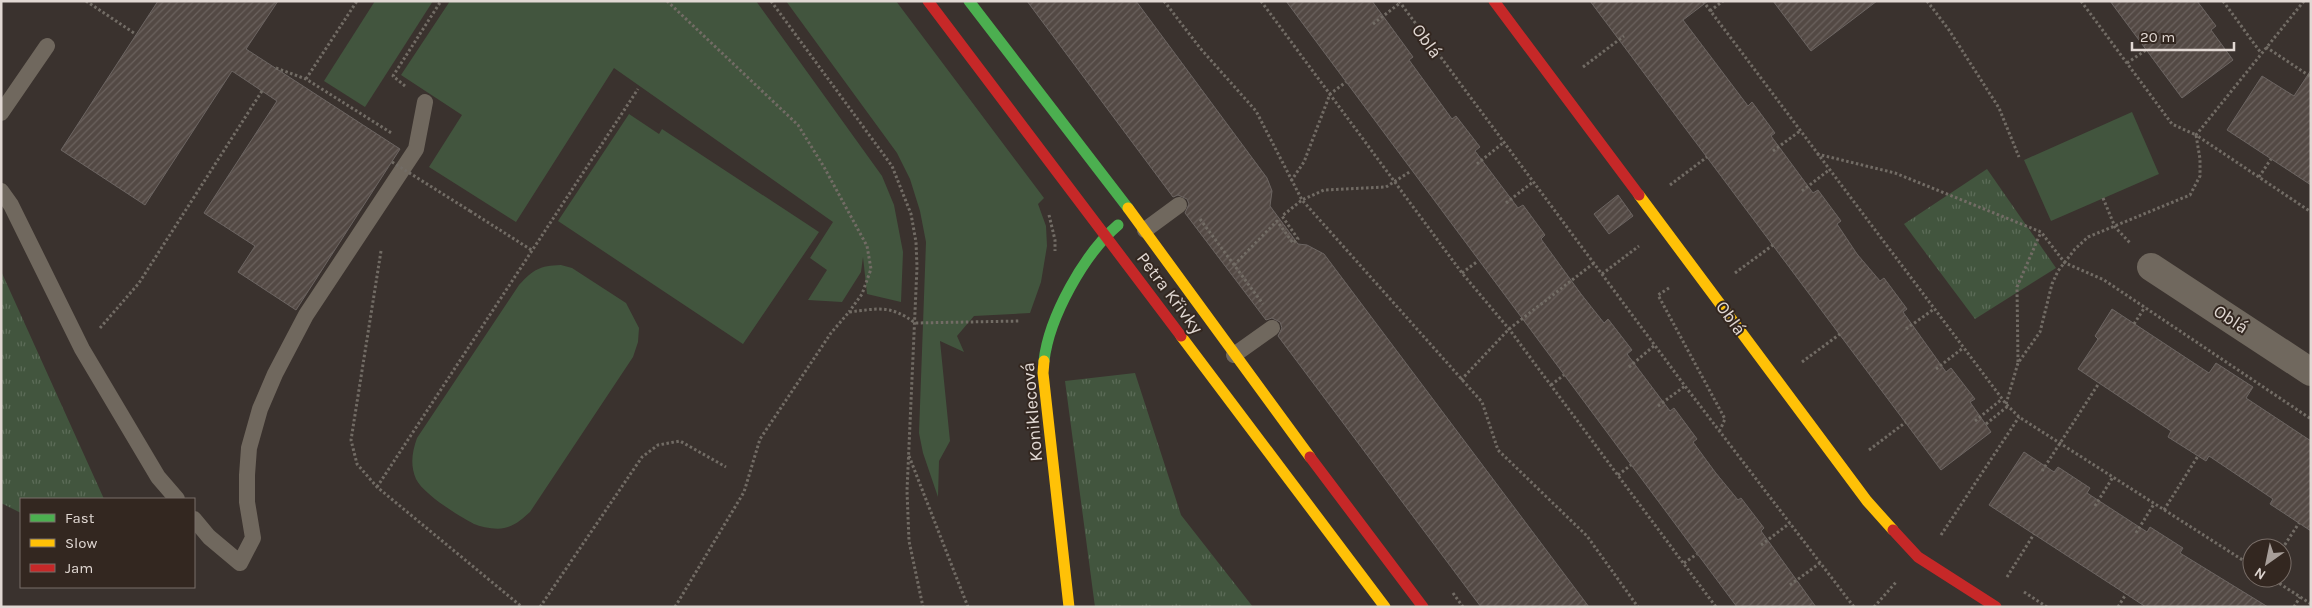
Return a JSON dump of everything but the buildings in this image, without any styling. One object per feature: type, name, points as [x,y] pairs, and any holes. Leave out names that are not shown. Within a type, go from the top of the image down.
[{"type":"street","name":"Petra Křivky","points":[[928,1],[1385,607]]},
{"type":"street","name":"Petra Křivky","points":[[970,1],[1134,214],[1234,355],[1423,607]]},
{"type":"street","name":"Oblá","points":[[1494,1],[1664,227],[1866,502],[1918,557],[1996,607]]},
{"type":"street","name":"Koniklecová","points":[[1070,607],[1044,383],[1043,359],[1047,340],[1061,304],[1105,235],[1134,214]]},
{"type":"street","name":"Oblá","points":[[2151,267],[2311,372]]},
{"type":"lane","points":[[1,113],[47,46]]},
{"type":"lane","points":[[195,520],[209,537],[240,563],[253,538],[248,502],[249,448],[260,409],[306,316],[416,149],[425,102]]},
{"type":"lane","points":[[1,191],[11,205],[82,348],[158,476],[176,498]]},
{"type":"lane","points":[[1145,230],[1179,205]]},
{"type":"lane","points":[[1234,355],[1272,328]]},
{"type":"path","points":[[86,1],[134,33]]},
{"type":"path","points":[[306,79],[357,1]]},
{"type":"path","points":[[425,102],[393,76],[441,1]]},
{"type":"path","points":[[667,1],[798,125],[824,167],[867,246],[871,269],[862,294],[831,333],[760,439],[744,492],[676,607]]},
{"type":"path","points":[[771,1],[882,151],[900,184],[911,214],[916,242],[915,323],[906,491],[909,542],[923,607]]},
{"type":"path","points":[[1164,1],[1200,48],[1256,111],[1302,200],[1482,402],[1498,450],[1587,536],[1638,607]]},
{"type":"path","points":[[1703,1],[2007,405],[2019,416],[2060,443],[2242,560]]},
{"type":"path","points":[[1710,11],[1723,1]]},
{"type":"path","points":[[1927,1],[1949,30],[1999,108],[2019,157]]},
{"type":"path","points":[[2081,1],[2172,124],[2196,135],[2311,212]]},
{"type":"path","points":[[2223,1],[2261,53]]},
{"type":"path","points":[[2018,363],[2040,332],[2052,284],[2075,249],[2088,238],[2190,195],[2200,176],[2200,159],[2196,135],[2304,1]]},
{"type":"path","points":[[1262,2],[1462,273],[1509,329],[1716,607]]},
{"type":"path","points":[[1373,24],[1399,2]]},
{"type":"path","name":"Oblá","points":[[1399,2],[1685,386],[1854,607]]},
{"type":"path","points":[[1578,70],[1624,36]]},
{"type":"path","points":[[2266,47],[2311,77]]},
{"type":"path","points":[[2127,63],[2146,50]]},
{"type":"path","points":[[276,68],[306,79],[416,149]]},
{"type":"path","points":[[1291,180],[1304,162],[1330,94],[1346,82]]},
{"type":"path","points":[[377,487],[638,89]]},
{"type":"path","points":[[82,348],[139,283],[262,91]]},
{"type":"path","points":[[1773,151],[1800,131]]},
{"type":"path","points":[[1477,164],[1503,143]]},
{"type":"path","points":[[1817,154],[1895,173],[2041,232],[2065,262],[2104,280],[2311,419]]},
{"type":"path","points":[[1667,187],[1707,156]]},
{"type":"path","points":[[2259,177],[2270,159]]},
{"type":"path","points":[[392,162],[533,251]]},
{"type":"path","points":[[1802,191],[1829,170]]},
{"type":"path","points":[[1234,265],[1277,220],[1293,243],[1298,239],[1282,216],[1302,200],[1324,190],[1386,187],[1396,183],[1411,171]]},
{"type":"path","points":[[1506,203],[1533,182]]},
{"type":"path","points":[[2103,198],[2115,227],[2151,267]]},
{"type":"path","points":[[1197,214],[1266,309]]},
{"type":"path","points":[[1602,274],[1664,227]]},
{"type":"path","points":[[1986,424],[2007,405],[2018,363],[2017,287],[2041,232]]},
{"type":"path","points":[[382,245],[351,440],[357,464],[377,487],[522,607]]},
{"type":"path","points":[[1733,275],[1773,245]]},
{"type":"path","points":[[1462,273],[1478,261]]},
{"type":"path","points":[[1461,380],[1509,329],[1594,263]]},
{"type":"path","points":[[1695,269],[1658,295],[1725,419],[1720,431]]},
{"type":"path","points":[[2134,324],[2145,307]]},
{"type":"path","points":[[849,312],[887,308],[902,313],[915,323],[1022,321]]},
{"type":"path","points":[[1906,329],[1934,309]]},
{"type":"path","points":[[1800,364],[1840,334]]},
{"type":"path","points":[[1628,366],[1656,346]]},
{"type":"path","points":[[1936,369],[1963,348]]},
{"type":"path","points":[[1551,385],[1564,375]]},
{"type":"path","points":[[2042,472],[2099,383]]},
{"type":"path","points":[[1658,406],[1685,386]]},
{"type":"path","points":[[1975,420],[2002,399]]},
{"type":"path","points":[[1934,541],[2019,416]]},
{"type":"path","points":[[1866,452],[1906,422]]},
{"type":"path","points":[[540,607],[642,457],[658,445],[680,442],[726,467]]},
{"type":"path","points":[[908,453],[968,607]]},
{"type":"path","points":[[2164,510],[2198,456]]},
{"type":"path","points":[[1618,475],[1631,465]]},
{"type":"path","points":[[2095,506],[2113,477]]},
{"type":"path","points":[[2136,533],[2154,504]]},
{"type":"path","points":[[1761,545],[1790,523]]},
{"type":"path","points":[[2289,538],[2299,523]]},
{"type":"path","points":[[2005,579],[2034,534]]},
{"type":"path","points":[[1684,563],[1697,554]]},
{"type":"path","points":[[1790,584],[1820,563]]},
{"type":"path","points":[[2286,588],[2311,604]]},
{"type":"path","points":[[2118,607],[2126,594]]},
{"type":"path","points":[[2294,607],[2300,597]]},
{"type":"green space","points":[[375,1],[433,1],[365,107],[324,81]]},
{"type":"green space","points":[[450,1],[756,1],[882,176],[894,205],[903,252],[901,302],[867,294],[863,257],[861,272],[842,302],[808,300],[827,270],[810,258],[833,222],[614,68],[516,222],[429,167],[462,115],[401,75]]},
{"type":"green space","points":[[786,1],[896,1],[1044,198],[1038,204],[1046,226],[1047,246],[1041,282],[1030,313],[974,316],[957,336],[964,352],[940,341],[950,441],[939,461],[938,497],[923,453],[919,433],[926,242],[920,211],[910,179],[897,153]]},
{"type":"green space","points":[[2132,112],[2159,174],[2051,221],[2024,160]]},
{"type":"green space","points":[[629,114],[659,134],[662,129],[819,232],[743,344],[558,221]]},
{"type":"green space","points":[[1987,169],[2056,268],[1975,319],[1904,224]]},
{"type":"green space","points":[[561,265],[572,268],[626,303],[639,328],[638,342],[633,357],[530,512],[512,526],[501,529],[477,525],[442,504],[420,485],[413,469],[412,458],[415,443],[519,285],[537,269]]},
{"type":"green space","points":[[1,271],[104,498],[20,498],[20,512],[1,503]]},
{"type":"green space","points":[[1135,373],[1181,515],[1253,607],[1095,607],[1065,381]]},
{"type":"traffic: fast","points":[[969,1],[1128,208]]},
{"type":"traffic: fast","points":[[1044,361],[1053,325],[1070,287],[1093,252],[1118,225]]},
{"type":"traffic: slow","points":[[1639,195],[1867,501],[1893,530]]},
{"type":"traffic: slow","points":[[1128,208],[1310,457]]},
{"type":"traffic: slow","points":[[1181,336],[1385,607]]},
{"type":"traffic: slow","points":[[1044,361],[1043,373],[1069,607]]},
{"type":"traffic: jam","points":[[928,1],[1181,336]]},
{"type":"traffic: jam","points":[[1494,1],[1639,195]]},
{"type":"traffic: jam","points":[[1310,457],[1423,607]]},
{"type":"traffic: jam","points":[[1893,530],[1918,557],[1996,607]]}]
